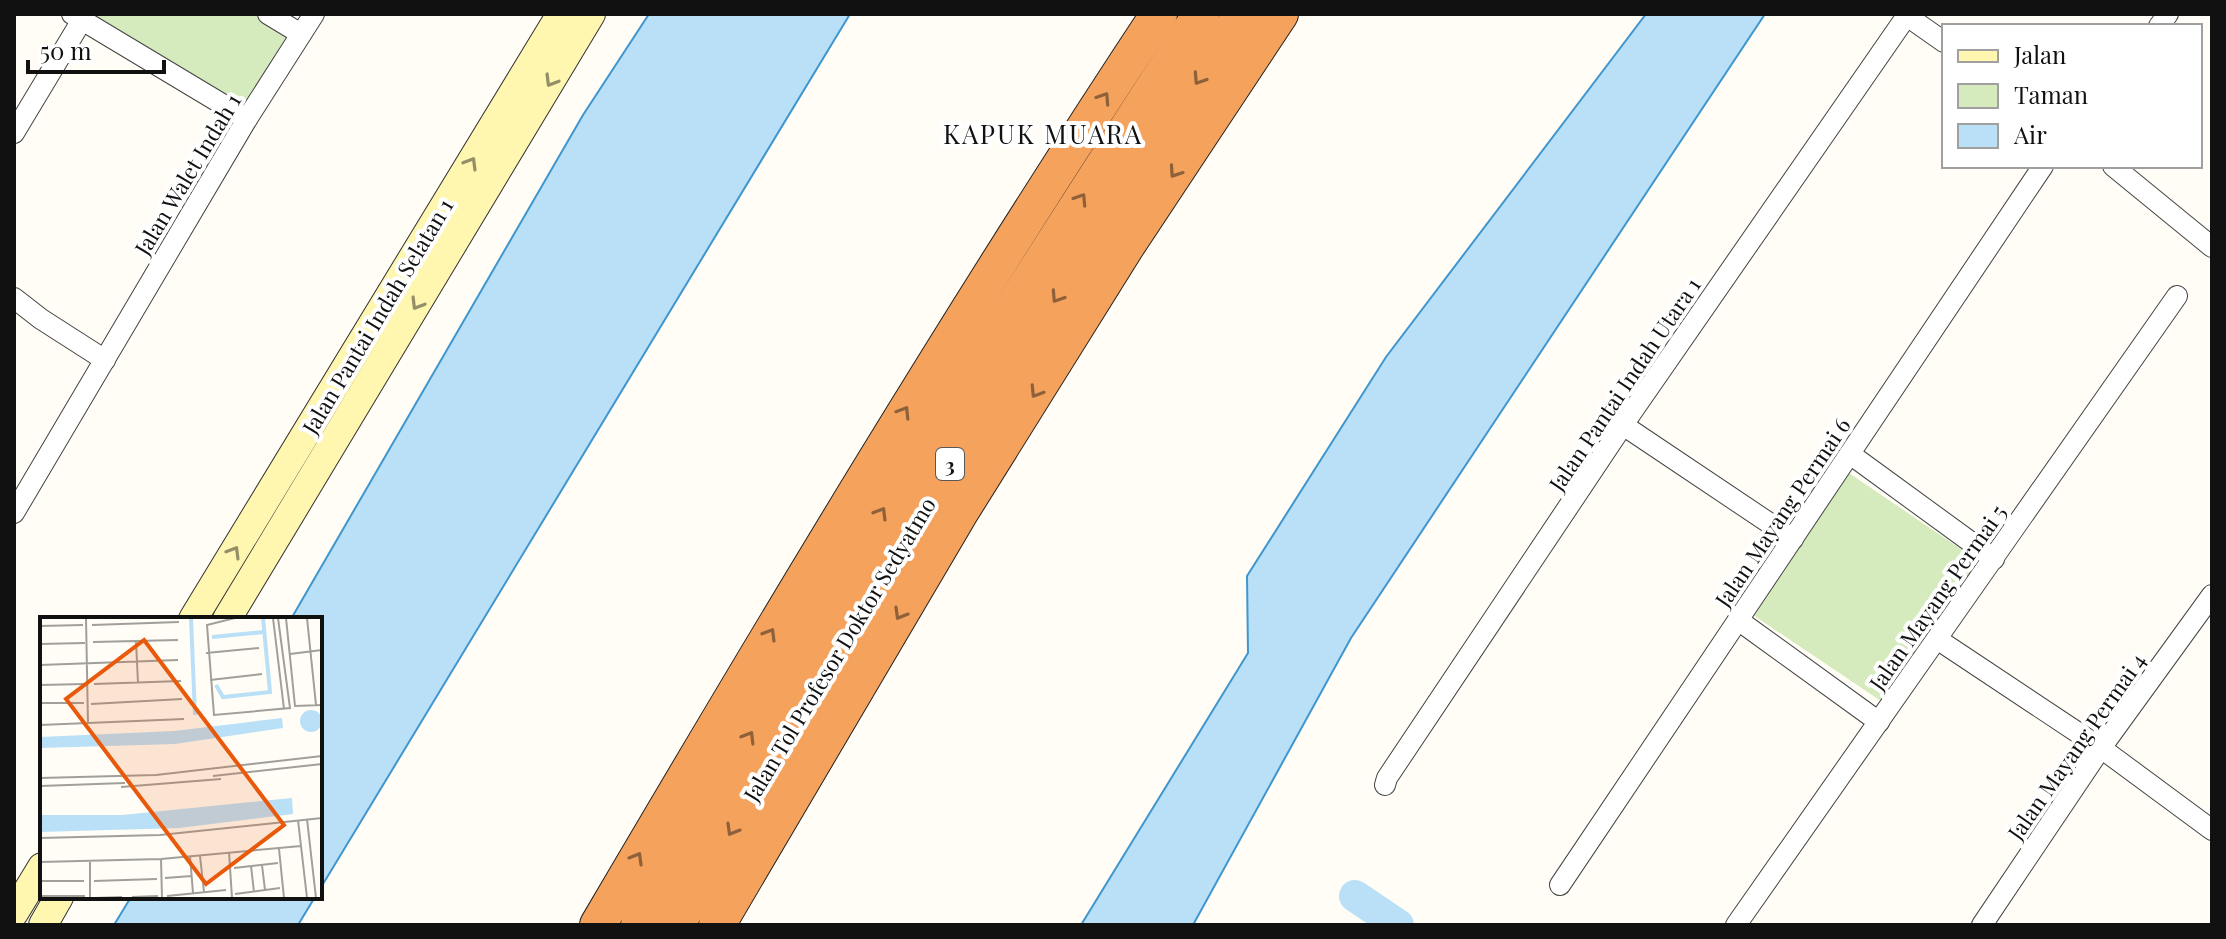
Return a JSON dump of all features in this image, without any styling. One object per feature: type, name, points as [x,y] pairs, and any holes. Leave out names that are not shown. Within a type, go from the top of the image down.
[{"type":"highway","points":[[598,925],[860,482],[1047,183],[1159,14]]},
{"type":"highway","name":"Jalan Tol Profesor Doktor Sedyatmo","points":[[639,925],[895,490],[1201,14]]},
{"type":"highway","name":"Jalan Tol Profesor Doktor Sedyatmo","points":[[676,925],[925,502],[1242,14]]},
{"type":"highway","name":"Jalan Tol Profesor Doktor Sedyatmo","points":[[717,925],[967,500],[1127,245],[1280,14]]},
{"type":"street","points":[[268,14],[301,34]]},
{"type":"street","name":"Jalan Walet Indah 1","points":[[14,513],[247,119],[314,14]]},
{"type":"street","name":"Jalan Pantai Indah Selatan 1","points":[[194,617],[561,14]]},
{"type":"street","name":"Jalan Pantai Indah Selatan 1","points":[[228,617],[591,14]]},
{"type":"street","points":[[1908,15],[1942,40]]},
{"type":"street","name":"Jalan Pantai Indah Utara 1","points":[[1385,785],[1623,425],[1908,15]]},
{"type":"street","points":[[14,133],[77,17],[247,119]]},
{"type":"street","name":"Jalan Mayang Permai 6","points":[[1560,885],[2042,168]]},
{"type":"street","points":[[2115,168],[2212,247]]},
{"type":"street","name":"Jalan Mayang Permai 5","points":[[1736,925],[2177,296]]},
{"type":"street","points":[[14,298],[105,360]]},
{"type":"street","points":[[1623,425],[1793,539]]},
{"type":"street","points":[[1850,454],[1994,559]]},
{"type":"street","name":"Jalan Mayang Permai 4","points":[[1982,925],[2101,748],[2212,595]]},
{"type":"street","points":[[1738,620],[1879,722]]},
{"type":"street","points":[[1937,639],[2101,748],[2212,830]]},
{"type":"street","points":[[14,913],[40,870]]},
{"type":"street","points":[[43,925],[58,899]]},
{"type":"green space","points":[[91,14],[253,14],[287,35],[243,107]]},
{"type":"green space","points":[[1843,469],[1980,562],[1884,703],[1747,611]]},
{"type":"water","points":[[649,14],[850,14],[322,886],[322,617],[292,617],[583,115]]},
{"type":"water","points":[[1646,14],[1765,14],[1351,638],[1193,925],[1081,925],[1248,653],[1247,576],[1386,357]]},
{"type":"water","points":[[130,899],[314,899],[298,925],[114,925]]},
{"type":"waterway","points":[[1355,896],[1398,925]]},
{"type":"district","name":"KAPUK MUARA","points":[[1043,133]]}]
